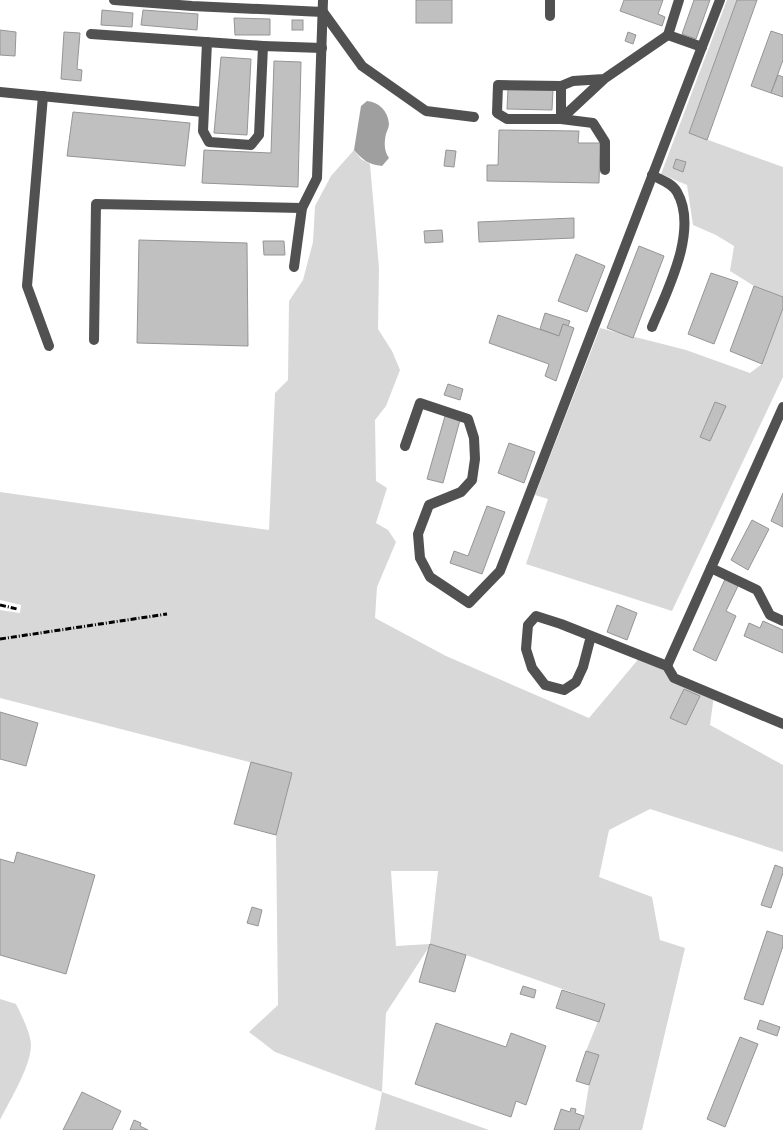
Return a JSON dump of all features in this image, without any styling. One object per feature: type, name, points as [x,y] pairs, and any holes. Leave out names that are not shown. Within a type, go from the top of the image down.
[{"type":"street","points":[[114,0],[192,6],[323,12]]},
{"type":"street","points":[[294,267],[302,208],[317,178],[323,0]]},
{"type":"street","points":[[550,0],[550,16]]},
{"type":"street","points":[[561,119],[604,79],[668,35],[679,0]]},
{"type":"street","points":[[405,446],[420,403],[468,419],[474,438],[475,459],[472,480],[461,492],[430,505],[418,534],[420,558],[430,577],[469,603],[500,571],[720,0]]},
{"type":"street","points":[[323,12],[362,66],[426,111],[474,117]]},
{"type":"street","points":[[91,34],[262,46],[322,48]]},
{"type":"street","points":[[668,35],[702,47]]},
{"type":"street","points":[[207,42],[202,131],[209,142],[251,145],[259,135],[262,46]]},
{"type":"street","points":[[604,79],[573,81],[561,86],[498,85],[497,112],[507,119],[561,119],[592,122],[605,142],[604,170]]},
{"type":"street","points":[[561,86],[561,119]]},
{"type":"street","points":[[0,92],[203,112]]},
{"type":"street","points":[[43,96],[27,286],[49,346]]},
{"type":"street","points":[[652,175],[669,184],[677,192],[683,207],[684,226],[677,266],[652,327]]},
{"type":"street","points":[[94,340],[96,204],[302,208]]},
{"type":"street","points":[[667,666],[783,407]]},
{"type":"street","points":[[711,568],[757,590],[770,615],[783,621]]},
{"type":"street","points":[[591,636],[583,667],[576,682],[564,690],[545,685],[532,668],[526,649],[528,625],[536,616],[561,624],[667,666],[674,678],[783,724]]},
{"type":"shaded area","points":[[727,0],[737,0],[689,133],[783,167],[783,297],[754,286],[730,271],[734,246],[716,235],[693,225],[687,185],[661,174]]},
{"type":"shaded area","points":[[367,101],[379,105],[385,111],[388,119],[389,125],[386,134],[385,149],[389,158],[382,166],[366,161],[354,150],[361,106]]},
{"type":"shaded area","points":[[354,150],[361,159],[370,164],[379,268],[378,329],[392,351],[400,370],[386,406],[375,420],[376,481],[387,488],[376,523],[388,530],[396,542],[377,587],[375,618],[446,656],[589,718],[641,656],[667,666],[674,678],[714,695],[710,725],[783,765],[783,852],[650,809],[609,830],[599,877],[652,897],[660,940],[685,948],[642,1130],[579,1130],[584,1116],[589,1085],[599,1055],[586,1051],[605,1004],[431,944],[386,1013],[382,1092],[275,1052],[249,1032],[278,1005],[276,835],[292,773],[0,698],[0,610],[20,613],[21,605],[0,600],[0,492],[269,530],[275,393],[288,380],[289,301],[303,280],[313,242],[315,206],[331,176]],"holes":[[[391,871],[438,871],[430,944],[396,946]]]},
{"type":"shaded area","points":[[783,308],[783,377],[672,611],[526,564],[548,499],[535,495],[600,328],[686,350],[750,373],[762,364]]},
{"type":"shaded area","points":[[0,999],[16,1004],[28,1030],[31,1045],[28,1063],[24,1073],[0,1120]]},
{"type":"shaded area","points":[[382,1092],[489,1130],[375,1130]]},
{"type":"building","points":[[416,0],[452,0],[452,23],[416,23]]},
{"type":"building","points":[[624,0],[663,0],[658,14],[665,17],[662,26],[620,11]]},
{"type":"building","points":[[694,0],[710,0],[696,39],[682,34]]},
{"type":"building","points":[[737,0],[757,0],[707,140],[689,133]]},
{"type":"building","points":[[102,10],[133,13],[132,27],[101,25]]},
{"type":"building","points":[[143,10],[198,14],[197,30],[141,25]]},
{"type":"building","points":[[234,18],[270,19],[270,35],[235,35]]},
{"type":"building","points":[[292,20],[303,20],[303,30],[292,30]]},
{"type":"building","points":[[0,30],[16,32],[15,56],[0,55]]},
{"type":"building","points":[[771,31],[783,35],[783,60],[771,93],[751,86]]},
{"type":"building","points":[[64,32],[80,33],[77,69],[82,70],[81,81],[61,79]]},
{"type":"building","points":[[628,32],[636,35],[633,44],[625,41]]},
{"type":"building","points":[[221,57],[251,59],[247,135],[214,133]]},
{"type":"building","points":[[274,61],[301,62],[298,187],[202,183],[204,150],[271,153]]},
{"type":"building","points":[[778,75],[783,77],[783,97],[771,93]]},
{"type":"building","points":[[508,89],[553,90],[552,110],[507,109]]},
{"type":"building","points":[[73,112],[190,123],[185,166],[67,156]]},
{"type":"building","points":[[499,130],[579,131],[578,143],[600,143],[599,183],[487,181],[487,165],[498,165]]},
{"type":"building","points":[[446,150],[456,151],[454,167],[444,166]]},
{"type":"building","points":[[676,159],[686,162],[683,172],[673,168]]},
{"type":"building","points":[[574,218],[574,238],[479,242],[478,222]]},
{"type":"building","points":[[442,230],[443,242],[425,243],[424,231]]},
{"type":"building","points":[[139,240],[247,243],[248,346],[137,343]]},
{"type":"building","points":[[263,241],[284,241],[285,255],[264,255]]},
{"type":"building","points":[[639,246],[664,256],[633,338],[607,328]]},
{"type":"building","points":[[576,254],[605,266],[587,312],[558,301]]},
{"type":"building","points":[[711,273],[738,282],[714,344],[688,334]]},
{"type":"building","points":[[754,286],[783,297],[783,308],[762,364],[730,351]]},
{"type":"building","points":[[545,313],[570,321],[568,326],[563,324],[559,336],[540,329]]},
{"type":"building","points":[[498,315],[559,336],[563,324],[574,328],[556,381],[545,376],[549,364],[489,343]]},
{"type":"building","points":[[448,384],[463,389],[460,400],[444,395]]},
{"type":"building","points":[[715,402],[726,406],[710,441],[700,437]]},
{"type":"building","points":[[445,416],[460,420],[443,483],[427,479]]},
{"type":"building","points":[[509,443],[535,452],[524,483],[498,473]]},
{"type":"building","points":[[783,493],[783,527],[771,521]]},
{"type":"building","points":[[487,506],[505,512],[482,574],[450,563],[454,551],[468,556]]},
{"type":"building","points":[[752,520],[769,529],[748,570],[731,560]]},
{"type":"building","points":[[726,577],[739,584],[726,611],[736,616],[716,661],[693,650]]},
{"type":"building","points":[[617,605],[637,613],[627,640],[607,632]]},
{"type":"building","points":[[763,621],[783,630],[783,653],[744,636],[749,623],[760,628]]},
{"type":"building","points":[[684,689],[700,696],[686,725],[670,718]]},
{"type":"building","points":[[0,712],[38,723],[26,766],[0,759]]},
{"type":"building","points":[[251,762],[292,773],[276,835],[234,824]]},
{"type":"building","points":[[17,852],[95,875],[66,974],[0,955],[0,859],[14,863]]},
{"type":"building","points":[[775,865],[783,868],[783,873],[771,908],[761,905]]},
{"type":"building","points":[[252,907],[262,910],[258,926],[247,923]]},
{"type":"building","points":[[767,931],[783,936],[783,946],[763,1005],[744,999]]},
{"type":"building","points":[[430,944],[466,955],[455,992],[419,982]]},
{"type":"building","points":[[523,986],[536,990],[534,998],[520,994]]},
{"type":"building","points":[[562,990],[605,1004],[599,1022],[556,1008]]},
{"type":"building","points":[[760,1020],[780,1027],[777,1036],[757,1029]]},
{"type":"building","points":[[436,1023],[506,1047],[511,1033],[546,1046],[526,1105],[516,1101],[511,1117],[415,1084]]},
{"type":"building","points":[[740,1037],[758,1044],[725,1127],[707,1119]]},
{"type":"building","points":[[586,1051],[599,1055],[589,1085],[576,1081]]},
{"type":"building","points":[[82,1092],[121,1111],[112,1130],[63,1130]]},
{"type":"building","points":[[571,1108],[576,1109],[575,1113],[584,1116],[579,1130],[554,1130],[561,1109],[570,1112]]},
{"type":"building","points":[[134,1120],[141,1123],[140,1126],[148,1130],[130,1130]]},
{"type":"railway","points":[[0,605],[17,609]]},
{"type":"railway","points":[[0,639],[167,614]]}]
